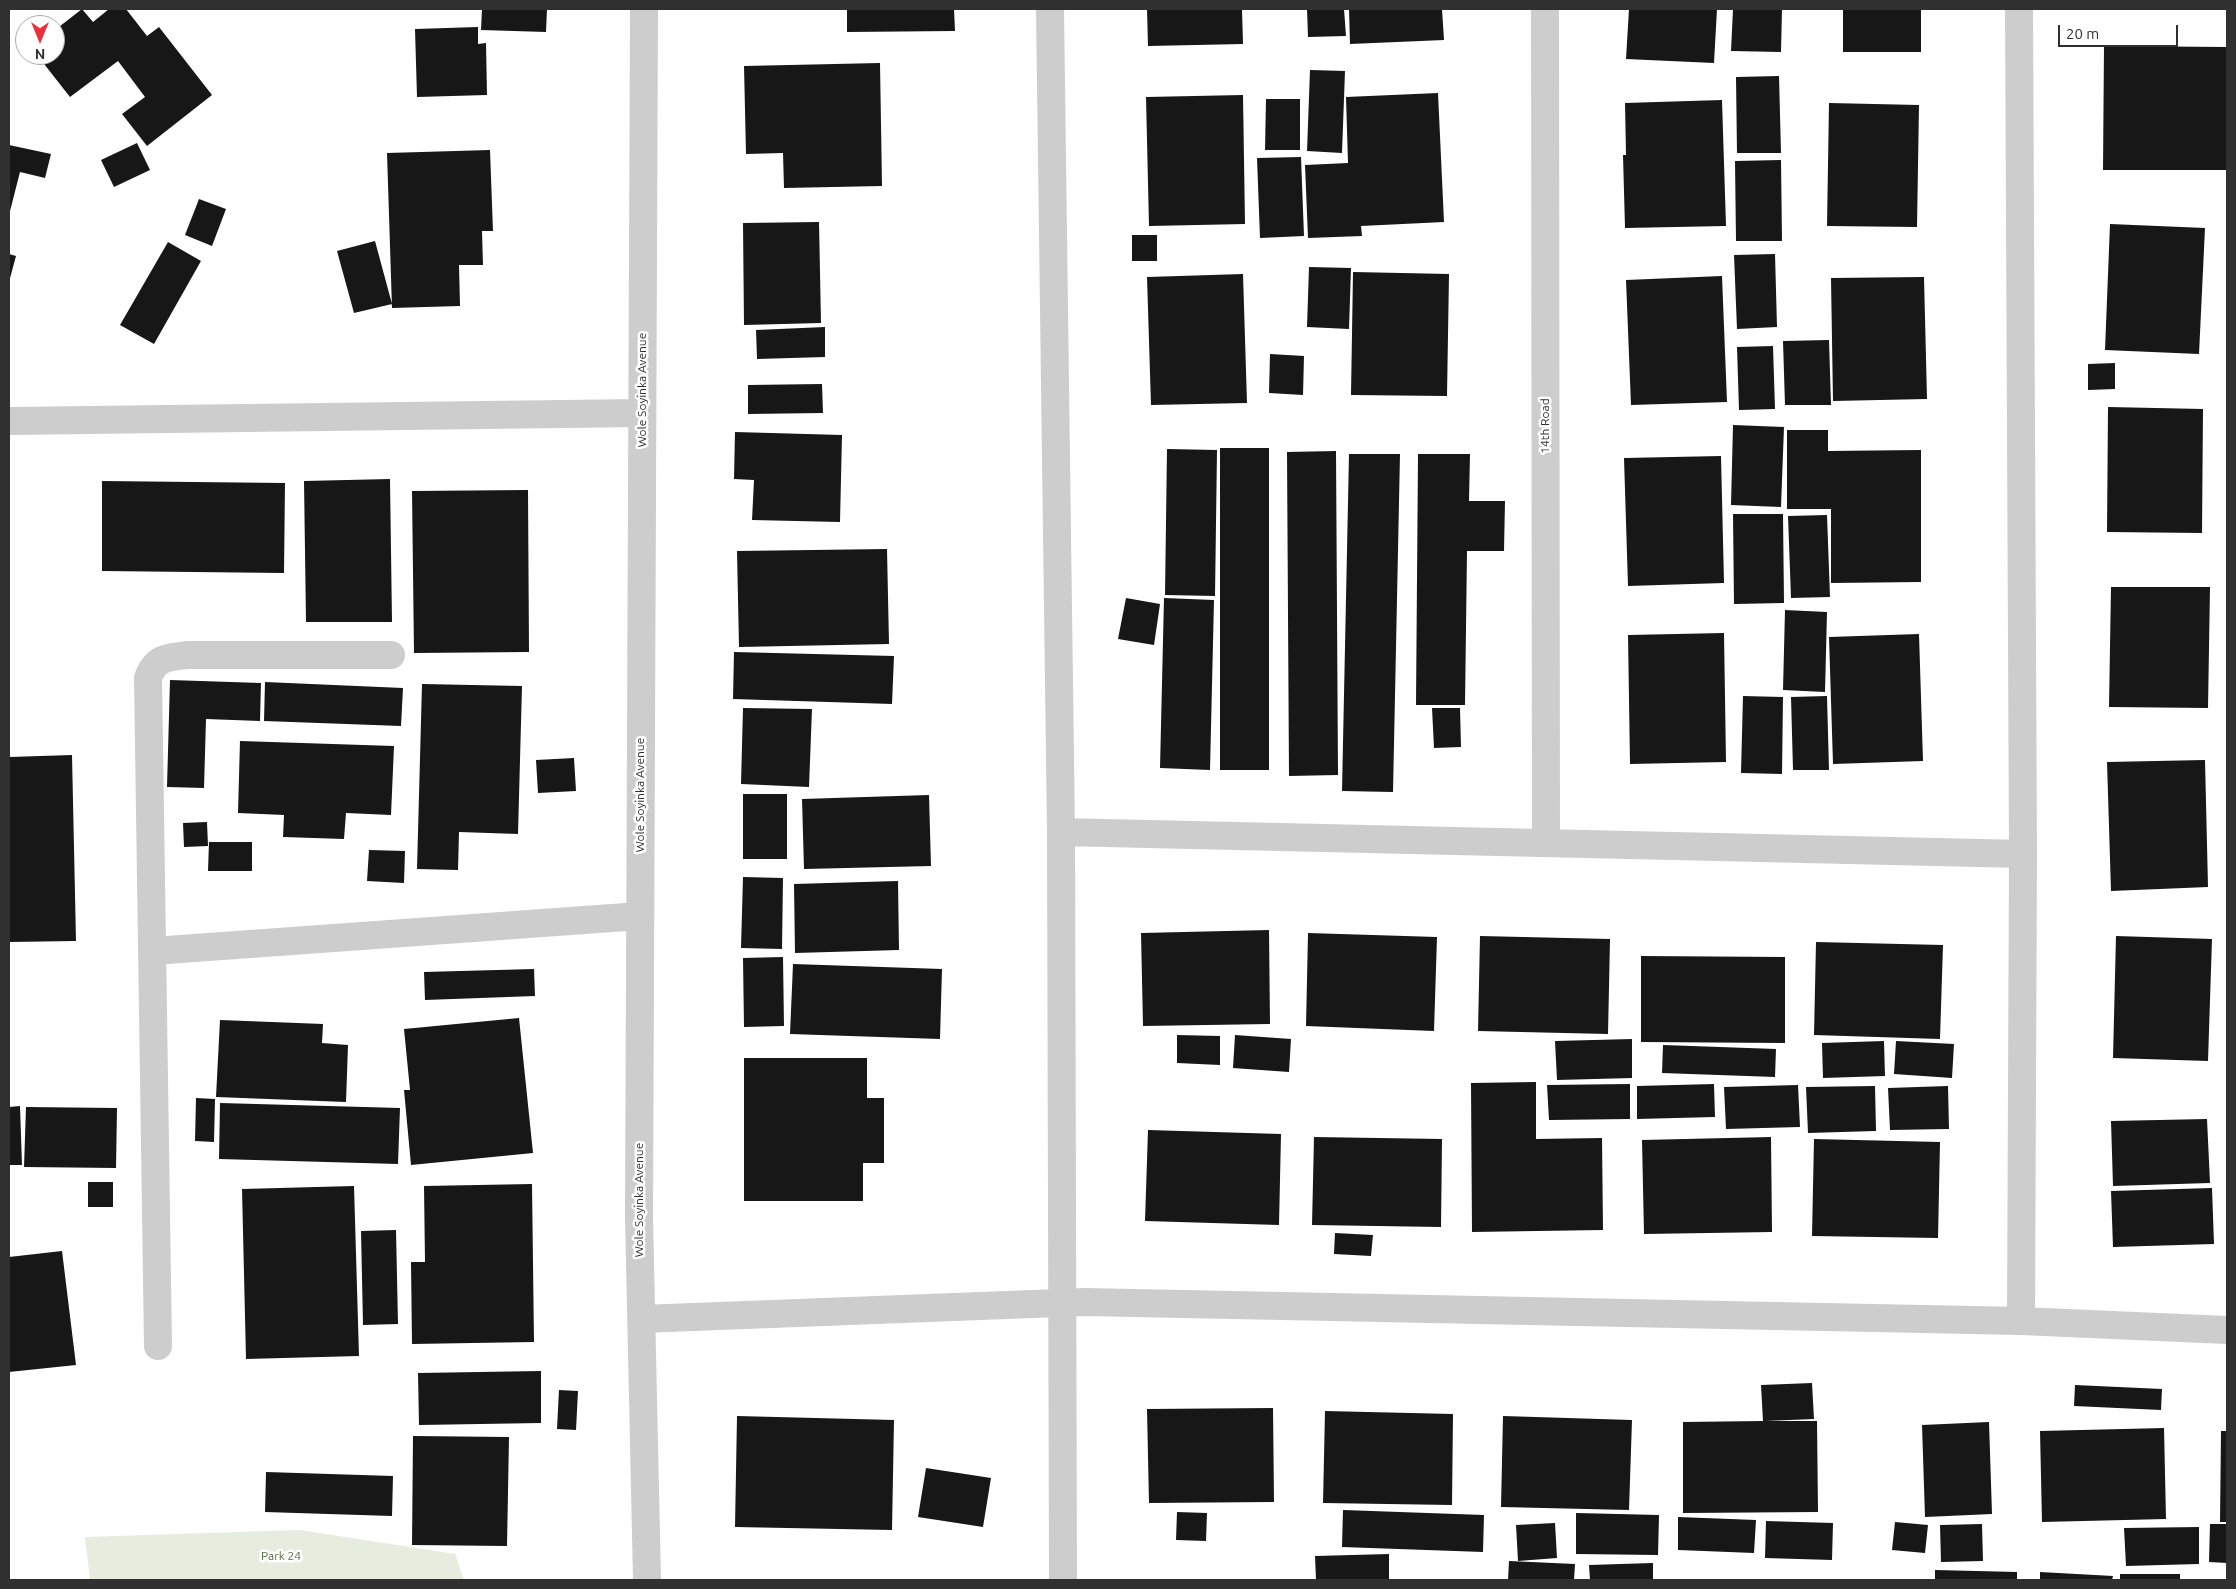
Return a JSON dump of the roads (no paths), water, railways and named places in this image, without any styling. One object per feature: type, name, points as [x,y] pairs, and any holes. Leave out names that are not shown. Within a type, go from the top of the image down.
[{"type":"street","name":"Wole Soyinka Avenue","points":[[644,9],[639,1216],[646,1580]]},
{"type":"street","points":[[1050,9],[1060,832],[1063,1580]]},
{"type":"street","name":"14th Road","points":[[1545,9],[1546,843]]},
{"type":"street","points":[[2019,9],[2022,854],[2021,1321]]},
{"type":"street","points":[[9,420],[642,413]]},
{"type":"street","points":[[158,1346],[148,678],[151,669],[160,659],[187,655],[391,655]]},
{"type":"street","points":[[1060,832],[2022,854]]},
{"type":"street","points":[[153,952],[640,916]]},
{"type":"street","points":[[641,1319],[1062,1302],[2021,1321],[2227,1330]]},
{"type":"park label","name":"Park 24","points":[[281,1556]]}]
